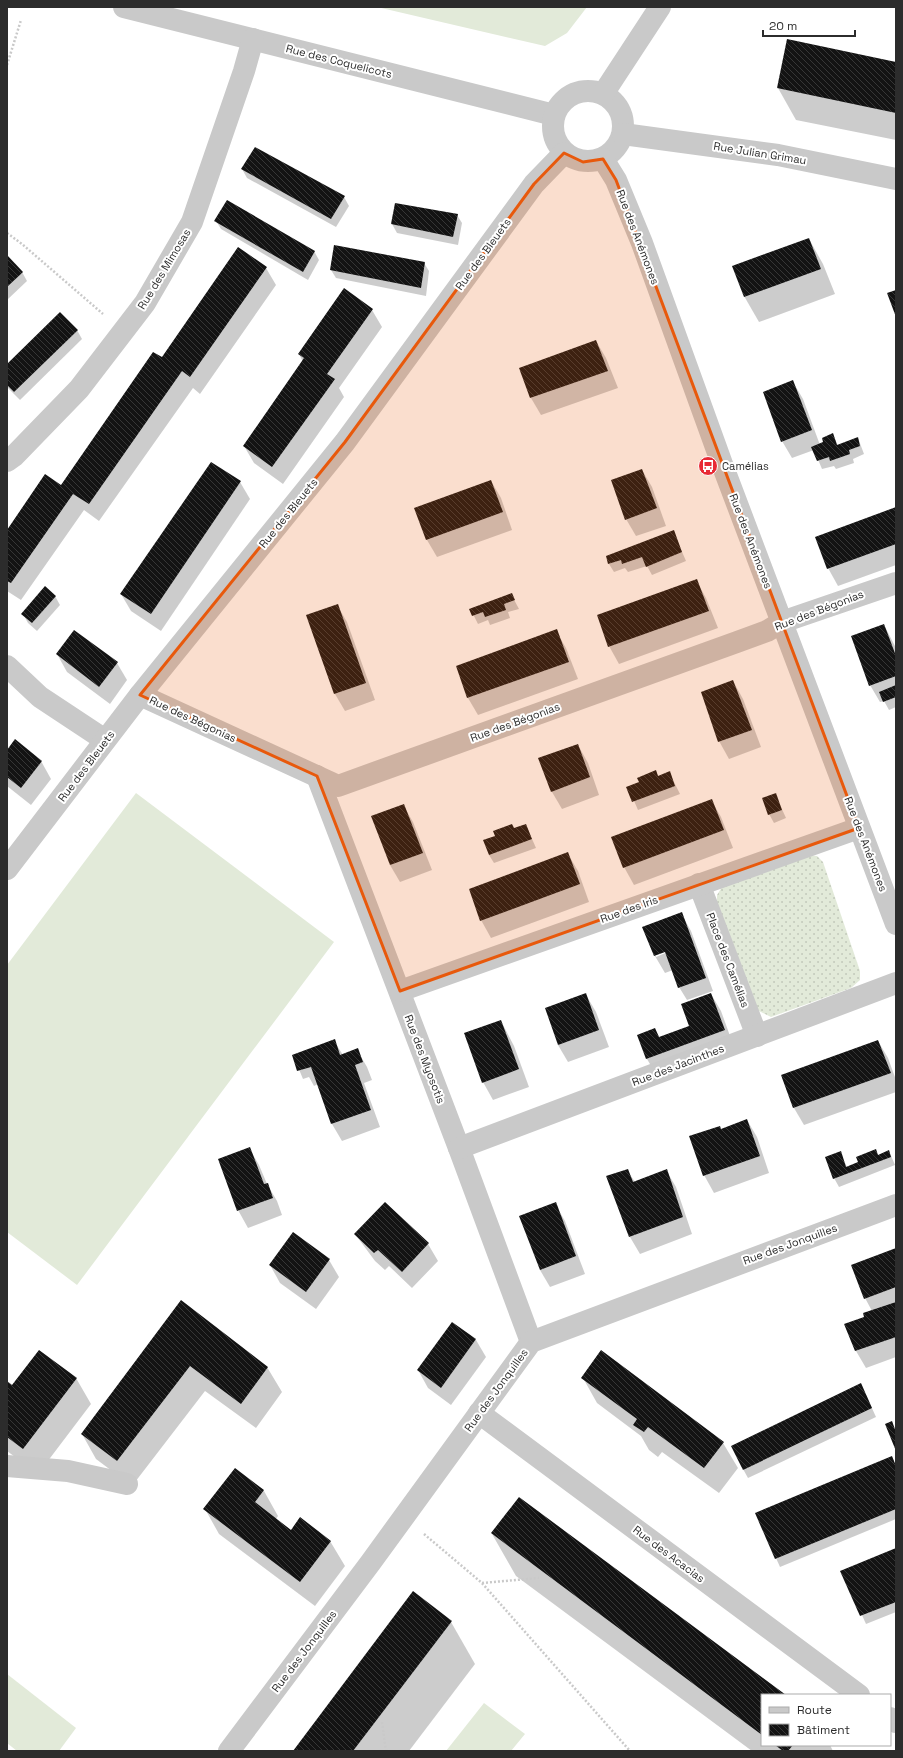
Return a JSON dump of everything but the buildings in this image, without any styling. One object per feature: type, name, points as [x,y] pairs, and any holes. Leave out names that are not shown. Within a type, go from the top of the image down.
[{"type":"street","name":"Rue des Coquelicots","points":[[124,7],[554,115]]},
{"type":"street","points":[[603,94],[660,7]]},
{"type":"street","name":"Rue des Mimosas","points":[[7,461],[14,456],[79,389],[145,303],[192,222],[244,71],[253,39]]},
{"type":"street","points":[[594,91],[603,94],[618,107],[623,120],[623,134],[616,149],[603,159],[583,162],[564,153],[556,142],[552,129],[554,115],[566,99],[575,93],[594,91]]},
{"type":"street","name":"Rue Julian Grimau","points":[[623,134],[778,155],[896,179]]},
{"type":"street","name":"Rue des Bleuets","points":[[7,869],[140,695],[345,442],[534,184],[564,153]]},
{"type":"street","name":"Rue des Anémones","points":[[603,159],[616,180],[642,243],[782,622],[896,924]]},
{"type":"street","name":"Rue des Bégonias","points":[[140,695],[338,786],[737,642],[766,631],[782,622],[896,583]]},
{"type":"street","points":[[7,666],[40,697],[105,740]]},
{"type":"street","name":"Rue des Myosotis","points":[[318,776],[531,1342]]},
{"type":"street","name":"Rue des Iris","points":[[400,991],[859,828]]},
{"type":"street","name":"Place des Camélias","points":[[699,884],[757,1036]]},
{"type":"street","name":"Rue des Jacinthes","points":[[459,1148],[896,983]]},
{"type":"street","name":"Rue des Jonquilles","points":[[229,1751],[531,1342],[896,1205]]},
{"type":"street","name":"Rue des Acacias","points":[[480,1413],[858,1694]]},
{"type":"street","points":[[7,1466],[68,1471],[127,1484]]},
{"type":"path","points":[[7,64],[20,20]]},
{"type":"path","points":[[7,233],[28,249],[114,324],[117,339]]},
{"type":"path","points":[[404,1516],[482,1583],[630,1751]]},
{"type":"path","points":[[482,1583],[539,1578]]},
{"type":"path","points":[[382,1722],[386,1751]]},
{"type":"highlighted area","points":[[564,153],[583,162],[603,159],[616,180],[642,243],[859,828],[400,991],[317,776],[140,695],[345,442],[534,184]]},
{"type":"green space","points":[[377,7],[587,7],[567,33],[545,46]]},
{"type":"green space","points":[[136,793],[334,942],[77,1285],[7,1232],[7,965]]},
{"type":"green space","points":[[808,855],[817,856],[823,862],[860,971],[860,980],[851,988],[771,1017],[757,1010],[717,903],[717,895],[722,887]]},
{"type":"green space","points":[[7,1674],[76,1728],[59,1751],[17,1751],[7,1743]]},
{"type":"green space","points":[[484,1703],[525,1734],[511,1751],[446,1751]]},
{"type":"place","name":"Camélias","points":[[708,466]]}]
